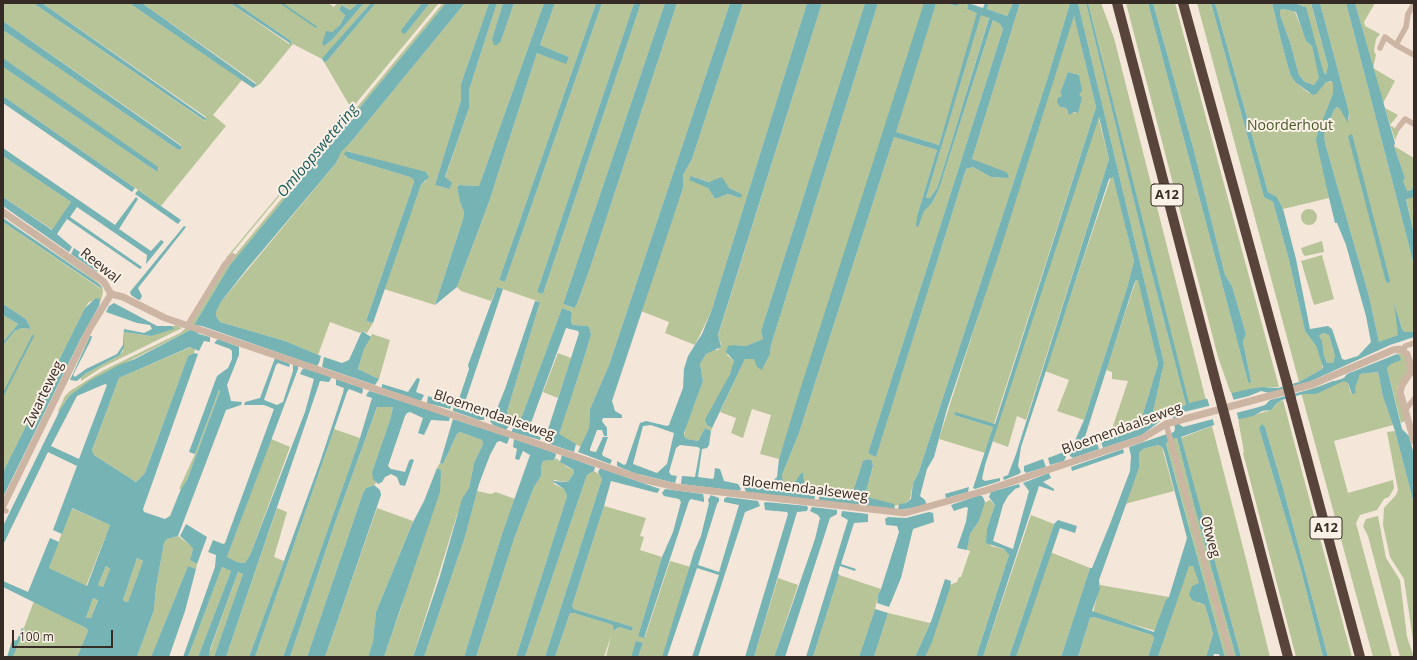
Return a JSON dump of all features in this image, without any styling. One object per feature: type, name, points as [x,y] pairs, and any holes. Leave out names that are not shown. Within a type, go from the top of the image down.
[{"type":"highway","name":"A12","points":[[1117,3],[1288,657]]},
{"type":"highway","name":"A12","points":[[1183,3],[1360,657]]},
{"type":"street","points":[[1396,45],[1406,27],[1408,14],[1414,4]]},
{"type":"street","points":[[1380,48],[1385,37],[1414,55]]},
{"type":"street","points":[[1398,128],[1405,119],[1414,124]]},
{"type":"street","name":"Reewal","points":[[3,212],[100,279],[111,294],[123,297],[165,318],[189,326]]},
{"type":"street","points":[[189,326],[225,264],[233,256]]},
{"type":"street","name":"Zwarteweg","points":[[4,509],[53,411],[90,328],[111,294]]},
{"type":"street","name":"Bloemendaalseweg","points":[[189,326],[659,484],[891,513],[905,513],[920,510],[984,491],[1142,439],[1173,422],[1313,384],[1393,350],[1404,350],[1405,346],[1414,343]]},
{"type":"street","points":[[1404,350],[1407,354],[1411,369],[1400,389],[1414,441]]},
{"type":"street","points":[[1405,410],[1414,399]]},
{"type":"street","name":"Otweg","points":[[1173,422],[1231,657]]},
{"type":"green space","points":[[3,3],[33,3],[205,121],[206,117],[42,3],[129,3],[242,80],[213,115],[226,126],[161,206],[3,96],[3,67],[156,171],[159,169],[3,58],[3,30],[177,149],[180,150],[182,148],[181,145],[3,21]]},
{"type":"green space","points":[[142,3],[230,3],[289,44],[291,41],[236,3],[328,3],[334,7],[337,3],[358,3],[350,10],[343,5],[339,10],[345,15],[340,25],[332,33],[324,46],[332,40],[364,3],[371,3],[322,59],[293,44],[260,84],[255,87],[256,83]]},
{"type":"green space","points":[[376,3],[422,3],[401,30],[406,33],[430,3],[439,3],[227,259],[226,258],[351,108],[324,62],[327,61]]},
{"type":"green space","points":[[443,3],[446,3],[230,265],[194,325],[191,324],[227,265]]},
{"type":"green space","points":[[465,3],[489,3],[461,84],[461,100],[435,185],[449,189],[445,178],[469,108],[469,90],[497,3],[503,3],[492,39],[501,41],[514,3],[544,3],[479,186],[457,186],[460,202],[464,212],[463,219],[435,305],[384,289],[421,185],[426,181],[428,174],[347,151],[345,157],[347,158],[410,177],[414,182],[366,321],[373,323],[367,333],[362,331],[360,333],[330,322],[318,355],[285,341],[220,322],[216,316],[216,312],[221,302],[336,163],[340,152],[351,142]]},
{"type":"green space","points":[[555,3],[596,3],[499,280],[505,282],[602,3],[634,3],[537,292],[543,294],[641,3],[665,3],[563,304],[573,308],[577,304],[590,268],[677,3],[730,3],[609,365],[590,409],[589,428],[581,447],[558,435],[591,335],[588,326],[573,325],[571,322],[572,312],[562,308],[522,416],[513,427],[509,426],[507,412],[540,302],[497,287],[491,301],[461,291],[457,287],[489,202],[537,53],[566,63],[569,57],[540,45]]},
{"type":"green space","points":[[743,3],[807,3],[711,312],[695,345],[665,333],[669,322],[641,311],[683,188],[683,175],[692,159]],"holes":[[[691,176],[729,188],[742,194],[740,198],[728,194],[715,199],[708,188]]]},
{"type":"green space","points":[[822,3],[865,3],[761,331],[763,339],[746,346],[734,345],[727,355],[734,361],[733,367],[707,425],[712,428],[711,431],[705,428],[698,441],[687,439],[684,436],[686,427],[703,381],[700,364],[706,354],[713,350],[718,350],[721,344],[718,336]]},
{"type":"green space","points":[[878,3],[924,3],[924,5],[779,459],[760,454],[771,415],[752,409],[743,438],[731,433],[736,418],[720,412],[745,359],[754,359],[762,370],[770,354],[771,345]]},
{"type":"green space","points":[[944,3],[957,6],[960,3],[968,3],[967,9],[978,13],[939,145],[895,132],[936,4]]},
{"type":"green space","points":[[989,3],[1013,3],[1007,16],[987,9]]},
{"type":"green space","points":[[1020,3],[1070,3],[1047,80],[918,474],[913,483],[910,499],[906,503],[895,506],[867,497],[866,492],[873,467],[872,460],[867,459],[863,461],[853,491],[846,496],[811,492],[805,487],[803,474],[801,473],[793,484],[797,491],[789,491],[782,485],[782,475],[799,433],[894,137],[937,150],[917,216],[932,203],[939,189],[993,20],[1000,24],[1003,29],[868,453],[876,456],[966,169],[973,167],[991,177],[1007,178],[1009,176],[972,159]]},
{"type":"green space","points":[[1078,3],[1086,3],[1148,259],[1186,405],[1161,414],[1151,421],[1164,363]]},
{"type":"green space","points":[[1088,3],[1101,3],[1114,38],[1206,400],[1191,404],[1188,402]]},
{"type":"green space","points":[[1126,3],[1148,3],[1248,382],[1251,381],[1243,342],[1246,334],[1232,286],[1225,275],[1193,147],[1153,3],[1175,3],[1279,387],[1262,387],[1231,394],[1218,357]]},
{"type":"green space","points":[[1197,3],[1211,3],[1264,197],[1273,202],[1289,260],[1305,331],[1316,346],[1322,363],[1322,369],[1299,382]]},
{"type":"green space","name":"Noorderhout","points":[[1215,3],[1272,3],[1290,74],[1295,82],[1309,93],[1328,81],[1333,83],[1333,93],[1326,111],[1321,141],[1329,198],[1283,209],[1277,197],[1268,192]]},
{"type":"green space","points":[[1294,3],[1311,4],[1328,66],[1327,73],[1324,73],[1304,6]]},
{"type":"green space","points":[[1320,3],[1346,3],[1414,265],[1414,332],[1405,332],[1402,329],[1394,303],[1399,331],[1398,335],[1381,342],[1379,342],[1369,296],[1325,143],[1324,134],[1334,110],[1337,107],[1340,109],[1349,121],[1349,112]]},
{"type":"green space","points":[[1355,3],[1375,3],[1364,22],[1365,26],[1380,34],[1376,39],[1374,51],[1376,55],[1373,68]]},
{"type":"green space","points":[[1283,9],[1295,12],[1307,42],[1312,46],[1320,78],[1314,85],[1305,82],[1299,75],[1290,42],[1280,15],[1280,10]]},
{"type":"green space","points":[[981,14],[989,17],[937,188],[930,198],[926,198]]},
{"type":"green space","points":[[1074,15],[1096,107],[994,424],[954,413],[954,415],[993,427],[985,453],[939,439]],"holes":[[[1068,72],[1079,75],[1078,113],[1067,112],[1066,108],[1060,107],[1059,103],[1062,96],[1060,93]]]},
{"type":"green space","points":[[1373,68],[1395,81],[1383,103]]},
{"type":"green space","points":[[1385,108],[1398,115],[1390,125]]},
{"type":"green space","points":[[1098,116],[1109,159],[1026,420],[1017,416],[1008,447],[992,441]]},
{"type":"green space","points":[[1390,125],[1399,131],[1395,140]]},
{"type":"green space","points":[[1394,146],[1414,158],[1414,180],[1412,190],[1407,191],[1404,186],[1403,181],[1405,178]]},
{"type":"green space","points":[[3,156],[71,202],[53,230],[3,197]]},
{"type":"green space","points":[[1111,177],[1113,177],[1115,183],[1134,261],[1127,288],[1084,420],[1057,411],[1069,380],[1045,371]]},
{"type":"green space","points":[[1414,197],[1414,235],[1406,198]]},
{"type":"green space","points":[[1309,209],[1315,211],[1317,217],[1315,223],[1309,225],[1303,223],[1301,217],[1303,211]]},
{"type":"green space","points":[[3,216],[93,278],[102,286],[103,292],[99,307],[100,299],[89,302],[85,308],[3,472],[3,345],[15,331],[22,328],[31,329],[26,319],[3,304],[3,222],[101,289],[99,284]]},
{"type":"green space","points":[[1322,241],[1324,252],[1305,256],[1303,254],[1301,248]]},
{"type":"green space","points":[[1322,255],[1334,299],[1314,305],[1301,261]]},
{"type":"green space","points":[[1136,280],[1138,280],[1140,284],[1158,364],[1139,427],[1136,430],[1101,442],[1101,437],[1110,435],[1128,381],[1112,379],[1112,372],[1106,370]]},
{"type":"green space","points":[[3,315],[18,324],[3,342]]},
{"type":"green space","points":[[176,325],[182,328],[101,368],[81,381],[81,377],[85,374],[120,355],[123,351],[124,332],[151,336]]},
{"type":"green space","points":[[186,328],[192,329],[90,381],[69,396],[59,412],[58,411],[65,396],[70,391],[102,371],[180,333]]},
{"type":"green space","points":[[1323,333],[1329,335],[1335,356],[1333,363],[1327,363],[1324,355],[1322,340],[1319,336]]},
{"type":"green space","points":[[372,334],[390,340],[379,379],[358,369],[364,349]]},
{"type":"green space","points":[[191,347],[195,349],[194,353],[188,356],[145,473],[136,482],[94,455],[92,450],[119,378]]},
{"type":"green space","points":[[1396,352],[1404,355],[1408,366],[1406,374],[1397,388],[1405,421],[1401,423],[1387,368],[1399,355]]},
{"type":"green space","points":[[558,353],[571,358],[558,398],[543,392]]},
{"type":"green space","points":[[1378,372],[1383,397],[1393,425],[1334,441],[1348,493],[1393,480],[1394,488],[1389,497],[1384,499],[1377,510],[1360,515],[1356,523],[1392,657],[1373,657],[1301,392],[1344,378],[1348,383],[1351,394],[1360,374]]},
{"type":"green space","points":[[219,390],[220,391],[187,480],[181,489],[179,489],[195,454]]},
{"type":"green space","points":[[1283,400],[1352,657],[1328,657],[1283,488],[1265,427],[1259,428],[1301,570],[1323,657],[1296,657],[1243,453],[1238,419],[1268,411]]},
{"type":"green space","points":[[391,405],[393,407],[390,420],[372,472],[376,483],[366,488],[363,493],[307,657],[290,657],[336,520],[376,410],[378,406]]},
{"type":"green space","points":[[1212,426],[1270,657],[1241,657],[1181,438]]},
{"type":"green space","points":[[334,429],[360,438],[283,657],[255,657]]},
{"type":"green space","points":[[1395,431],[1414,504],[1414,647],[1404,579],[1390,557],[1383,525],[1384,508],[1396,495],[1398,490],[1387,432]]},
{"type":"green space","points":[[460,432],[482,440],[483,444],[474,463],[469,488],[457,515],[413,657],[384,657],[401,608],[441,470],[437,468],[440,463],[443,464],[457,434]]},
{"type":"green space","points":[[1177,438],[1236,657],[1225,657],[1166,444],[1169,440]]},
{"type":"green space","points":[[271,439],[290,447],[250,555],[245,563],[237,562],[227,557]]},
{"type":"green space","points":[[1158,445],[1162,447],[1174,491],[1125,504],[1139,468],[1139,453],[1143,449]]},
{"type":"green space","points":[[556,458],[567,467],[574,470],[574,473],[568,482],[554,480],[554,484],[564,489],[567,496],[516,657],[476,657],[515,536],[534,487],[541,476],[543,461],[554,460]]},
{"type":"green space","points":[[594,471],[602,476],[602,479],[545,657],[525,657],[587,475]]},
{"type":"green space","points":[[477,491],[491,494],[496,492],[515,499],[501,537],[464,657],[424,657],[465,537]]},
{"type":"green space","points":[[990,500],[995,505],[987,528],[991,546],[1004,549],[1009,555],[976,657],[925,657],[950,585],[957,582],[959,577],[961,577],[970,551],[967,550],[970,534],[979,521],[984,503]]},
{"type":"green space","points":[[604,506],[646,518],[640,536],[644,537],[640,550],[662,557],[638,636],[645,637],[670,561],[691,567],[662,657],[638,657],[643,643],[636,642],[631,657],[606,657],[611,636],[604,657],[555,657],[570,613],[614,625],[615,631],[619,627],[632,631],[633,627],[574,609],[572,606]]},
{"type":"green space","points":[[71,508],[110,525],[86,586],[49,568]]},
{"type":"green space","points":[[277,508],[287,512],[274,557],[284,561],[249,657],[226,657]]},
{"type":"green space","points":[[377,508],[413,521],[376,612],[373,641],[368,657],[325,657]]},
{"type":"green space","points":[[1031,515],[1054,524],[1009,657],[983,657]]},
{"type":"green space","points":[[1378,516],[1386,558],[1400,580],[1407,637],[1414,657],[1400,657],[1368,536],[1363,526],[1366,519]]},
{"type":"green space","points":[[178,536],[193,549],[190,560],[197,564],[196,569],[188,566],[151,657],[137,657],[154,610],[156,587],[164,543],[167,539]]},
{"type":"green space","points":[[1050,552],[1090,568],[1061,657],[1016,657]]},
{"type":"green space","points":[[137,558],[143,561],[128,602],[126,602],[123,600]]},
{"type":"green space","points":[[106,566],[110,569],[103,587],[98,585]]},
{"type":"green space","points":[[1188,566],[1193,566],[1196,573],[1199,583],[1198,603],[1205,605],[1213,634],[1206,657],[1158,657]]},
{"type":"green space","points":[[222,567],[231,571],[198,657],[188,657]]},
{"type":"green space","points":[[238,572],[243,574],[214,657],[208,656]]},
{"type":"green space","points":[[839,575],[881,589],[875,609],[859,657],[813,657]]},
{"type":"green space","points":[[778,578],[798,585],[774,657],[754,657]]},
{"type":"green space","points":[[1100,585],[1169,597],[1156,631],[1093,613]]},
{"type":"green space","points":[[93,598],[98,599],[91,618],[86,618]]},
{"type":"green space","points":[[34,601],[86,628],[88,631],[77,657],[13,657]]},
{"type":"green space","points":[[888,613],[930,623],[915,657],[874,657]]},
{"type":"green space","points":[[1094,617],[1152,635],[1154,638],[1148,657],[1078,657],[1090,618]]},
{"type":"water","points":[[33,3],[42,3],[207,119],[204,120]]},
{"type":"water","points":[[129,3],[142,3],[257,85],[253,88]]},
{"type":"water","points":[[230,3],[236,3],[291,41],[291,44]]},
{"type":"water","points":[[358,3],[364,3],[332,40],[324,46],[322,44],[326,31],[332,32],[340,25],[345,15],[339,10],[342,5],[350,10]]},
{"type":"water","points":[[371,3],[376,3],[327,61],[324,62],[322,59],[324,56]]},
{"type":"water","points":[[422,3],[430,3],[406,33],[403,34],[401,30]]},
{"type":"water","points":[[446,3],[465,3],[351,142],[341,152],[336,163],[246,270],[221,302],[216,312],[216,316],[220,322],[285,341],[321,356],[317,366],[202,326],[194,325],[230,265]]},
{"type":"water","points":[[489,3],[497,3],[469,90],[469,108],[445,177],[452,183],[449,189],[435,185],[461,100],[461,84]]},
{"type":"water","points":[[503,3],[514,3],[501,41],[497,45],[494,45],[492,39]]},
{"type":"water","points":[[544,3],[555,3],[540,45],[569,57],[566,64],[537,53],[489,202],[457,287],[435,305],[463,219],[464,212],[457,187],[459,185],[479,186]]},
{"type":"water","points":[[596,3],[602,3],[505,282],[499,280]]},
{"type":"water","points":[[634,3],[641,3],[543,294],[537,292]]},
{"type":"water","points":[[665,3],[677,3],[590,268],[577,304],[574,308],[563,304]]},
{"type":"water","points":[[730,3],[743,3],[692,159],[683,175],[683,188],[612,401],[615,411],[622,415],[622,418],[603,418],[602,421],[607,428],[607,436],[604,436],[602,430],[597,430],[590,449],[590,451],[596,452],[603,437],[608,437],[602,454],[603,456],[612,460],[610,464],[578,452],[589,428],[590,409],[609,365]]},
{"type":"water","points":[[807,3],[822,3],[718,335],[721,347],[706,354],[700,364],[703,381],[684,433],[684,436],[687,439],[698,441],[705,428],[711,431],[709,445],[707,448],[702,449],[698,477],[713,479],[715,468],[720,469],[724,481],[738,484],[741,489],[739,491],[681,484],[682,476],[695,477],[700,449],[698,447],[680,445],[676,448],[669,472],[671,475],[677,476],[675,483],[634,473],[617,466],[617,461],[624,465],[626,464],[640,423],[646,421],[667,426],[669,425],[683,388],[684,369],[688,356],[702,334],[711,312]],"holes":[[[651,425],[674,433],[667,464],[657,473],[633,464],[643,426]]]},
{"type":"water","points":[[865,3],[878,3],[771,345],[770,354],[762,370],[757,367],[754,359],[745,359],[712,428],[707,425],[705,420],[730,374],[734,361],[726,352],[728,346],[746,346],[763,339],[761,331]]},
{"type":"water","points":[[924,3],[944,3],[936,4],[896,132],[939,145],[977,13],[967,9],[968,3],[983,8],[985,3],[989,3],[987,9],[1007,16],[1013,3],[1020,3],[972,159],[1006,172],[1009,176],[1008,178],[991,177],[973,167],[966,169],[876,457],[868,453],[1003,29],[1000,24],[993,20],[939,189],[932,203],[924,211],[918,227],[916,226],[917,216],[937,150],[894,137],[799,433],[782,475],[785,489],[797,491],[797,489],[791,485],[801,473],[803,473],[805,487],[814,492],[815,498],[813,500],[746,492],[744,487],[748,485],[766,486],[777,477],[779,459]],"holes":[[[981,15],[989,18],[937,188],[930,198],[926,198]]]},
{"type":"water","points":[[944,3],[960,3],[957,6]]},
{"type":"water","points":[[1070,3],[1078,3],[1164,363],[1151,421],[1161,414],[1186,405],[1148,259],[1086,3],[1088,3],[1189,403],[1249,389],[1262,387],[1278,388],[1299,382],[1323,367],[1316,346],[1305,331],[1289,260],[1273,202],[1264,197],[1211,3],[1215,3],[1268,192],[1277,197],[1283,209],[1296,259],[1310,329],[1328,326],[1332,329],[1342,359],[1345,360],[1358,356],[1371,342],[1366,316],[1346,245],[1337,223],[1335,223],[1316,140],[1333,93],[1333,83],[1330,81],[1326,82],[1316,94],[1313,95],[1295,82],[1290,74],[1272,3],[1294,3],[1306,7],[1324,73],[1326,74],[1328,66],[1311,3],[1320,3],[1349,112],[1348,123],[1340,109],[1337,107],[1334,110],[1324,134],[1325,143],[1369,296],[1379,342],[1398,335],[1394,303],[1402,329],[1405,332],[1414,332],[1414,337],[1390,345],[1309,382],[1269,393],[1261,391],[1249,396],[1180,413],[1178,415],[1179,424],[1183,427],[1259,407],[1265,405],[1270,400],[1316,388],[1344,378],[1347,374],[1397,354],[1401,360],[1391,364],[1387,368],[1402,429],[1409,436],[1414,455],[1414,504],[1395,431],[1383,397],[1378,372],[1360,374],[1355,388],[1356,393],[1352,394],[1348,383],[1344,381],[1316,394],[1303,394],[1282,400],[1271,410],[1262,411],[1253,416],[1214,425],[1181,437],[1241,657],[1236,657],[1177,438],[1173,439],[1171,433],[1174,432],[1175,429],[1173,416],[1171,414],[1167,416],[1142,435],[1103,448],[1101,442],[1136,430],[1139,427],[1158,364],[1138,280],[1136,280],[1134,284],[1082,446],[1084,449],[1097,443],[1099,449],[1073,458],[1070,456],[1068,451],[1074,443],[1084,420],[1127,288],[1134,261],[1113,177],[1109,179],[1021,447],[1018,466],[1021,472],[1004,480],[1003,477],[1008,475],[1016,454],[1109,159],[1099,117],[985,465],[982,479],[985,481],[1000,478],[1000,481],[975,489],[973,488],[993,427],[954,415],[955,412],[995,424],[1096,107],[1074,16],[999,254],[947,409],[934,457],[927,469],[920,496],[926,503],[924,506],[898,509],[899,504],[906,503],[911,499],[913,483],[918,474],[1047,80]],"holes":[[[1283,9],[1296,12],[1306,41],[1312,46],[1319,78],[1314,85],[1305,82],[1299,75],[1290,42],[1280,15],[1280,10]],[[1323,333],[1329,335],[1335,356],[1333,363],[1327,363],[1324,355],[1322,340],[1319,336]]]},
{"type":"water","points":[[1148,3],[1153,3],[1193,147],[1225,275],[1232,286],[1246,334],[1243,342],[1251,381],[1250,383],[1248,382]]},
{"type":"water","points":[[1346,3],[1355,3],[1395,143],[1394,146],[1405,178],[1403,181],[1407,191],[1412,190],[1414,180],[1414,197],[1406,199],[1414,235],[1414,265]]},
{"type":"water","points":[[3,21],[182,148],[180,150],[177,149],[3,30]]},
{"type":"water","points":[[3,58],[158,167],[158,171],[3,67]]},
{"type":"water","points":[[1068,72],[1079,75],[1082,91],[1079,94],[1082,98],[1078,113],[1074,112],[1069,115],[1066,108],[1060,107],[1057,102],[1058,98],[1062,96],[1060,93]]},
{"type":"water","points":[[3,96],[135,188],[132,192],[3,103]]},
{"type":"water","points":[[1352,134],[1390,281],[1389,283],[1386,282],[1348,136]]},
{"type":"water","points":[[3,148],[115,225],[136,197],[138,199],[119,229],[151,251],[161,240],[164,242],[146,264],[147,255],[77,207],[70,217],[142,267],[140,269],[67,219],[57,234],[72,247],[69,252],[3,206],[3,197],[52,230],[71,202],[3,156]]},
{"type":"water","points":[[346,151],[426,172],[429,177],[421,185],[373,323],[366,321],[414,182],[410,177],[347,158],[344,154]]},
{"type":"water","points":[[691,176],[709,182],[722,177],[729,188],[742,194],[742,196],[740,198],[728,194],[715,199],[708,188],[689,180]]},
{"type":"water","points":[[138,190],[181,220],[178,224],[135,194]]},
{"type":"water","points":[[3,218],[99,284],[102,289],[3,222]]},
{"type":"water","points":[[184,226],[186,227],[138,288],[142,296],[140,300],[131,295],[130,292]]},
{"type":"water","points":[[74,248],[88,258],[90,254],[95,257],[93,260],[90,259],[99,268],[97,272],[71,254]]},
{"type":"water","points":[[497,287],[503,289],[463,408],[485,416],[484,420],[479,420],[453,411],[453,409],[455,405],[457,405],[469,369],[468,365]]},
{"type":"water","points":[[96,298],[100,299],[99,306],[81,338],[3,497],[3,472],[85,308]]},
{"type":"water","points":[[535,301],[540,302],[507,412],[509,426],[506,430],[493,425],[490,421],[494,416],[505,389]]},
{"type":"water","points":[[114,303],[157,326],[172,326],[174,329],[151,336],[124,332],[124,347],[120,355],[85,374],[77,381],[70,380],[90,336],[92,336],[91,340],[73,375],[75,377],[86,369],[117,354],[123,345],[124,329],[144,333],[152,329],[150,325],[137,323],[106,312],[109,306]]},
{"type":"water","points":[[3,304],[26,319],[31,329],[22,328],[15,331],[3,345],[3,342],[18,324],[3,315]]},
{"type":"water","points":[[562,308],[572,312],[571,322],[573,325],[588,326],[591,335],[559,434],[576,444],[574,452],[544,442],[579,333],[578,331],[566,328],[528,431],[530,434],[541,437],[540,440],[512,432],[522,416]]},
{"type":"water","points":[[192,329],[199,334],[210,337],[210,342],[204,341],[199,351],[190,347],[119,378],[92,450],[94,455],[136,482],[145,473],[188,356],[194,353],[198,354],[143,509],[144,512],[165,519],[170,516],[181,489],[187,480],[220,391],[219,390],[195,454],[189,452],[217,376],[228,368],[232,359],[232,351],[230,349],[214,343],[218,339],[239,347],[239,355],[227,385],[231,401],[242,402],[241,405],[226,410],[178,536],[167,539],[164,543],[156,587],[154,610],[137,657],[77,657],[88,631],[86,628],[3,587],[3,581],[28,592],[50,538],[59,542],[49,568],[87,586],[110,525],[72,508],[62,534],[53,530],[77,466],[48,452],[3,545],[3,526],[60,410],[69,396],[89,381],[119,365],[135,359]],"holes":[[[105,384],[107,385],[79,459],[51,446],[77,396]],[[137,558],[143,561],[128,602],[123,600]],[[106,566],[110,569],[103,587],[98,585]],[[93,598],[98,600],[91,618],[86,618]]]},
{"type":"water","points":[[362,331],[371,337],[364,349],[358,369],[379,379],[375,385],[322,367],[324,357],[342,363],[349,360]]},
{"type":"water","points":[[275,358],[290,364],[289,367],[278,363],[276,365],[264,400],[277,405],[283,402],[293,371],[293,365],[298,366],[298,369],[227,557],[237,562],[245,563],[250,555],[305,412],[314,379],[300,374],[302,370],[304,368],[332,377],[329,382],[320,381],[226,657],[214,657],[243,574],[238,572],[210,649],[209,656],[211,657],[198,657],[231,571],[222,567],[188,657],[183,657],[215,567],[216,555],[208,552],[213,540],[223,544],[225,543],[274,409],[264,405],[244,405],[245,402],[260,398]]},
{"type":"water","points":[[417,378],[420,379],[416,392],[424,395],[421,401],[382,388],[382,384],[408,392]]},
{"type":"water","points":[[336,379],[362,388],[362,394],[349,389],[347,392],[255,657],[249,657],[319,465],[343,393],[344,388],[336,385]]},
{"type":"water","points":[[370,391],[450,417],[449,421],[431,420],[424,435],[418,433],[423,418],[410,412],[407,413],[388,466],[391,469],[405,472],[409,461],[411,459],[414,460],[405,486],[400,485],[397,477],[391,474],[385,477],[382,482],[378,484],[373,479],[372,472],[393,407],[377,407],[336,520],[290,657],[283,657],[360,438],[372,398],[366,396]]},
{"type":"water","points":[[428,396],[452,404],[450,409],[427,403]]},
{"type":"water","points":[[453,419],[509,437],[509,439],[507,444],[500,441],[497,442],[490,455],[479,484],[465,537],[424,657],[413,657],[440,576],[462,499],[469,488],[474,463],[483,444],[482,440],[460,432],[457,434],[443,464],[440,463]]},
{"type":"water","points":[[1262,424],[1265,427],[1283,488],[1328,657],[1323,657],[1301,570],[1259,428]]},
{"type":"water","points":[[1167,434],[1169,440],[1166,444],[1225,657],[1220,657],[1219,654],[1214,654],[1213,657],[1206,657],[1213,634],[1205,605],[1192,600],[1189,595],[1192,586],[1199,583],[1193,566],[1189,566],[1158,657],[1148,657],[1154,638],[1152,635],[1094,617],[1090,618],[1078,657],[1061,657],[1090,568],[1092,568],[1130,471],[1131,456],[1129,447]],"holes":[[[1158,445],[1162,447],[1187,538],[1169,597],[1166,600],[1154,632],[1092,611],[1100,589],[1099,580],[1139,468],[1139,453],[1143,449]]]},
{"type":"water","points":[[514,439],[555,453],[556,455],[554,460],[543,461],[541,476],[534,487],[515,536],[476,657],[464,657],[501,537],[530,455],[523,451],[519,460],[515,459],[517,449],[513,447]]},
{"type":"water","points":[[1123,449],[1124,453],[1072,471],[1071,467]]},
{"type":"water","points":[[1064,452],[1066,457],[1064,461],[1050,465],[1048,458]]},
{"type":"water","points":[[562,455],[595,467],[594,471],[587,475],[525,657],[516,657],[567,496],[564,489],[552,481],[568,482],[574,473],[574,470],[560,462]]},
{"type":"water","points":[[867,459],[872,460],[873,466],[866,492],[867,497],[894,504],[895,509],[819,501],[819,496],[822,493],[846,496],[853,491],[863,461]]},
{"type":"water","points":[[1043,459],[1046,467],[1026,473],[1024,471],[1024,466]]},
{"type":"water","points":[[437,468],[441,470],[440,492],[384,657],[368,657],[373,641],[376,612]]},
{"type":"water","points":[[600,468],[660,489],[657,493],[611,481],[572,606],[574,609],[633,627],[632,631],[619,627],[614,631],[613,625],[570,613],[555,657],[545,657],[602,479],[598,472]]},
{"type":"water","points":[[1049,473],[1051,478],[1043,482],[1054,489],[1054,491],[1039,486],[983,657],[976,657],[1009,555],[1004,549],[986,543],[987,528],[995,505],[989,497],[991,492],[1019,484],[1020,487],[1015,489],[1008,496],[1003,505],[993,541],[1013,549],[1029,491],[1023,483]]},
{"type":"water","points":[[374,485],[380,490],[381,495],[325,657],[307,657],[363,493],[366,488]]},
{"type":"water","points":[[969,487],[968,492],[946,498],[945,494]]},
{"type":"water","points":[[665,489],[703,494],[704,502],[691,499],[689,501],[644,638],[638,636],[662,557],[673,532],[681,502],[679,499],[664,496],[662,493]]},
{"type":"water","points":[[711,495],[719,498],[719,501],[698,565],[719,572],[739,505],[724,502],[724,499],[727,497],[758,501],[760,506],[745,512],[698,657],[692,657],[719,575],[697,568],[667,657],[662,657],[694,552],[701,536],[709,503],[708,500]]},
{"type":"water","points":[[980,495],[983,497],[985,502],[979,521],[970,534],[967,550],[957,548],[966,522],[968,508],[966,507],[954,511],[951,505]]},
{"type":"water","points":[[764,503],[807,506],[808,508],[807,511],[797,512],[754,657],[745,657],[788,514],[787,512],[765,510]]},
{"type":"water","points":[[812,507],[837,510],[837,514],[830,518],[785,657],[774,657],[815,539],[820,518],[818,515],[810,511]]},
{"type":"water","points":[[842,511],[868,514],[868,522],[854,523],[841,564],[856,569],[855,571],[840,566],[838,573],[839,575],[813,657],[806,657],[848,520],[841,516]]},
{"type":"water","points":[[929,512],[933,513],[934,522],[913,529],[901,578],[889,607],[877,603],[878,595],[899,532],[897,526],[886,525],[885,519],[888,517],[906,518]]},
{"type":"water","points":[[1058,520],[1077,526],[1075,533],[1060,528],[1016,657],[1009,657],[1054,524]]},
{"type":"water","points":[[186,524],[207,537],[197,564],[190,560],[193,549],[180,536]]},
{"type":"water","points":[[188,566],[196,569],[185,611],[169,657],[151,657]]},
{"type":"water","points":[[945,579],[951,581],[950,588],[932,642],[925,657],[915,657],[932,619]]},
{"type":"water","points":[[875,609],[888,613],[874,657],[859,657]]},
{"type":"water","points":[[22,628],[24,629],[13,657],[7,657],[12,641],[17,640]]},
{"type":"water","points":[[636,641],[643,643],[638,657],[631,657]]},
{"type":"pier","points":[[1231,392],[1234,401],[1210,408],[1207,398]]},
{"type":"pier","points":[[1236,410],[1239,421],[1215,427],[1212,417]]},
{"type":"waterway","points":[[281,3],[316,27]]},
{"type":"waterway","points":[[3,395],[33,336]]},
{"type":"water label","name":"Omloopswetering","points":[[318,151]]}]
